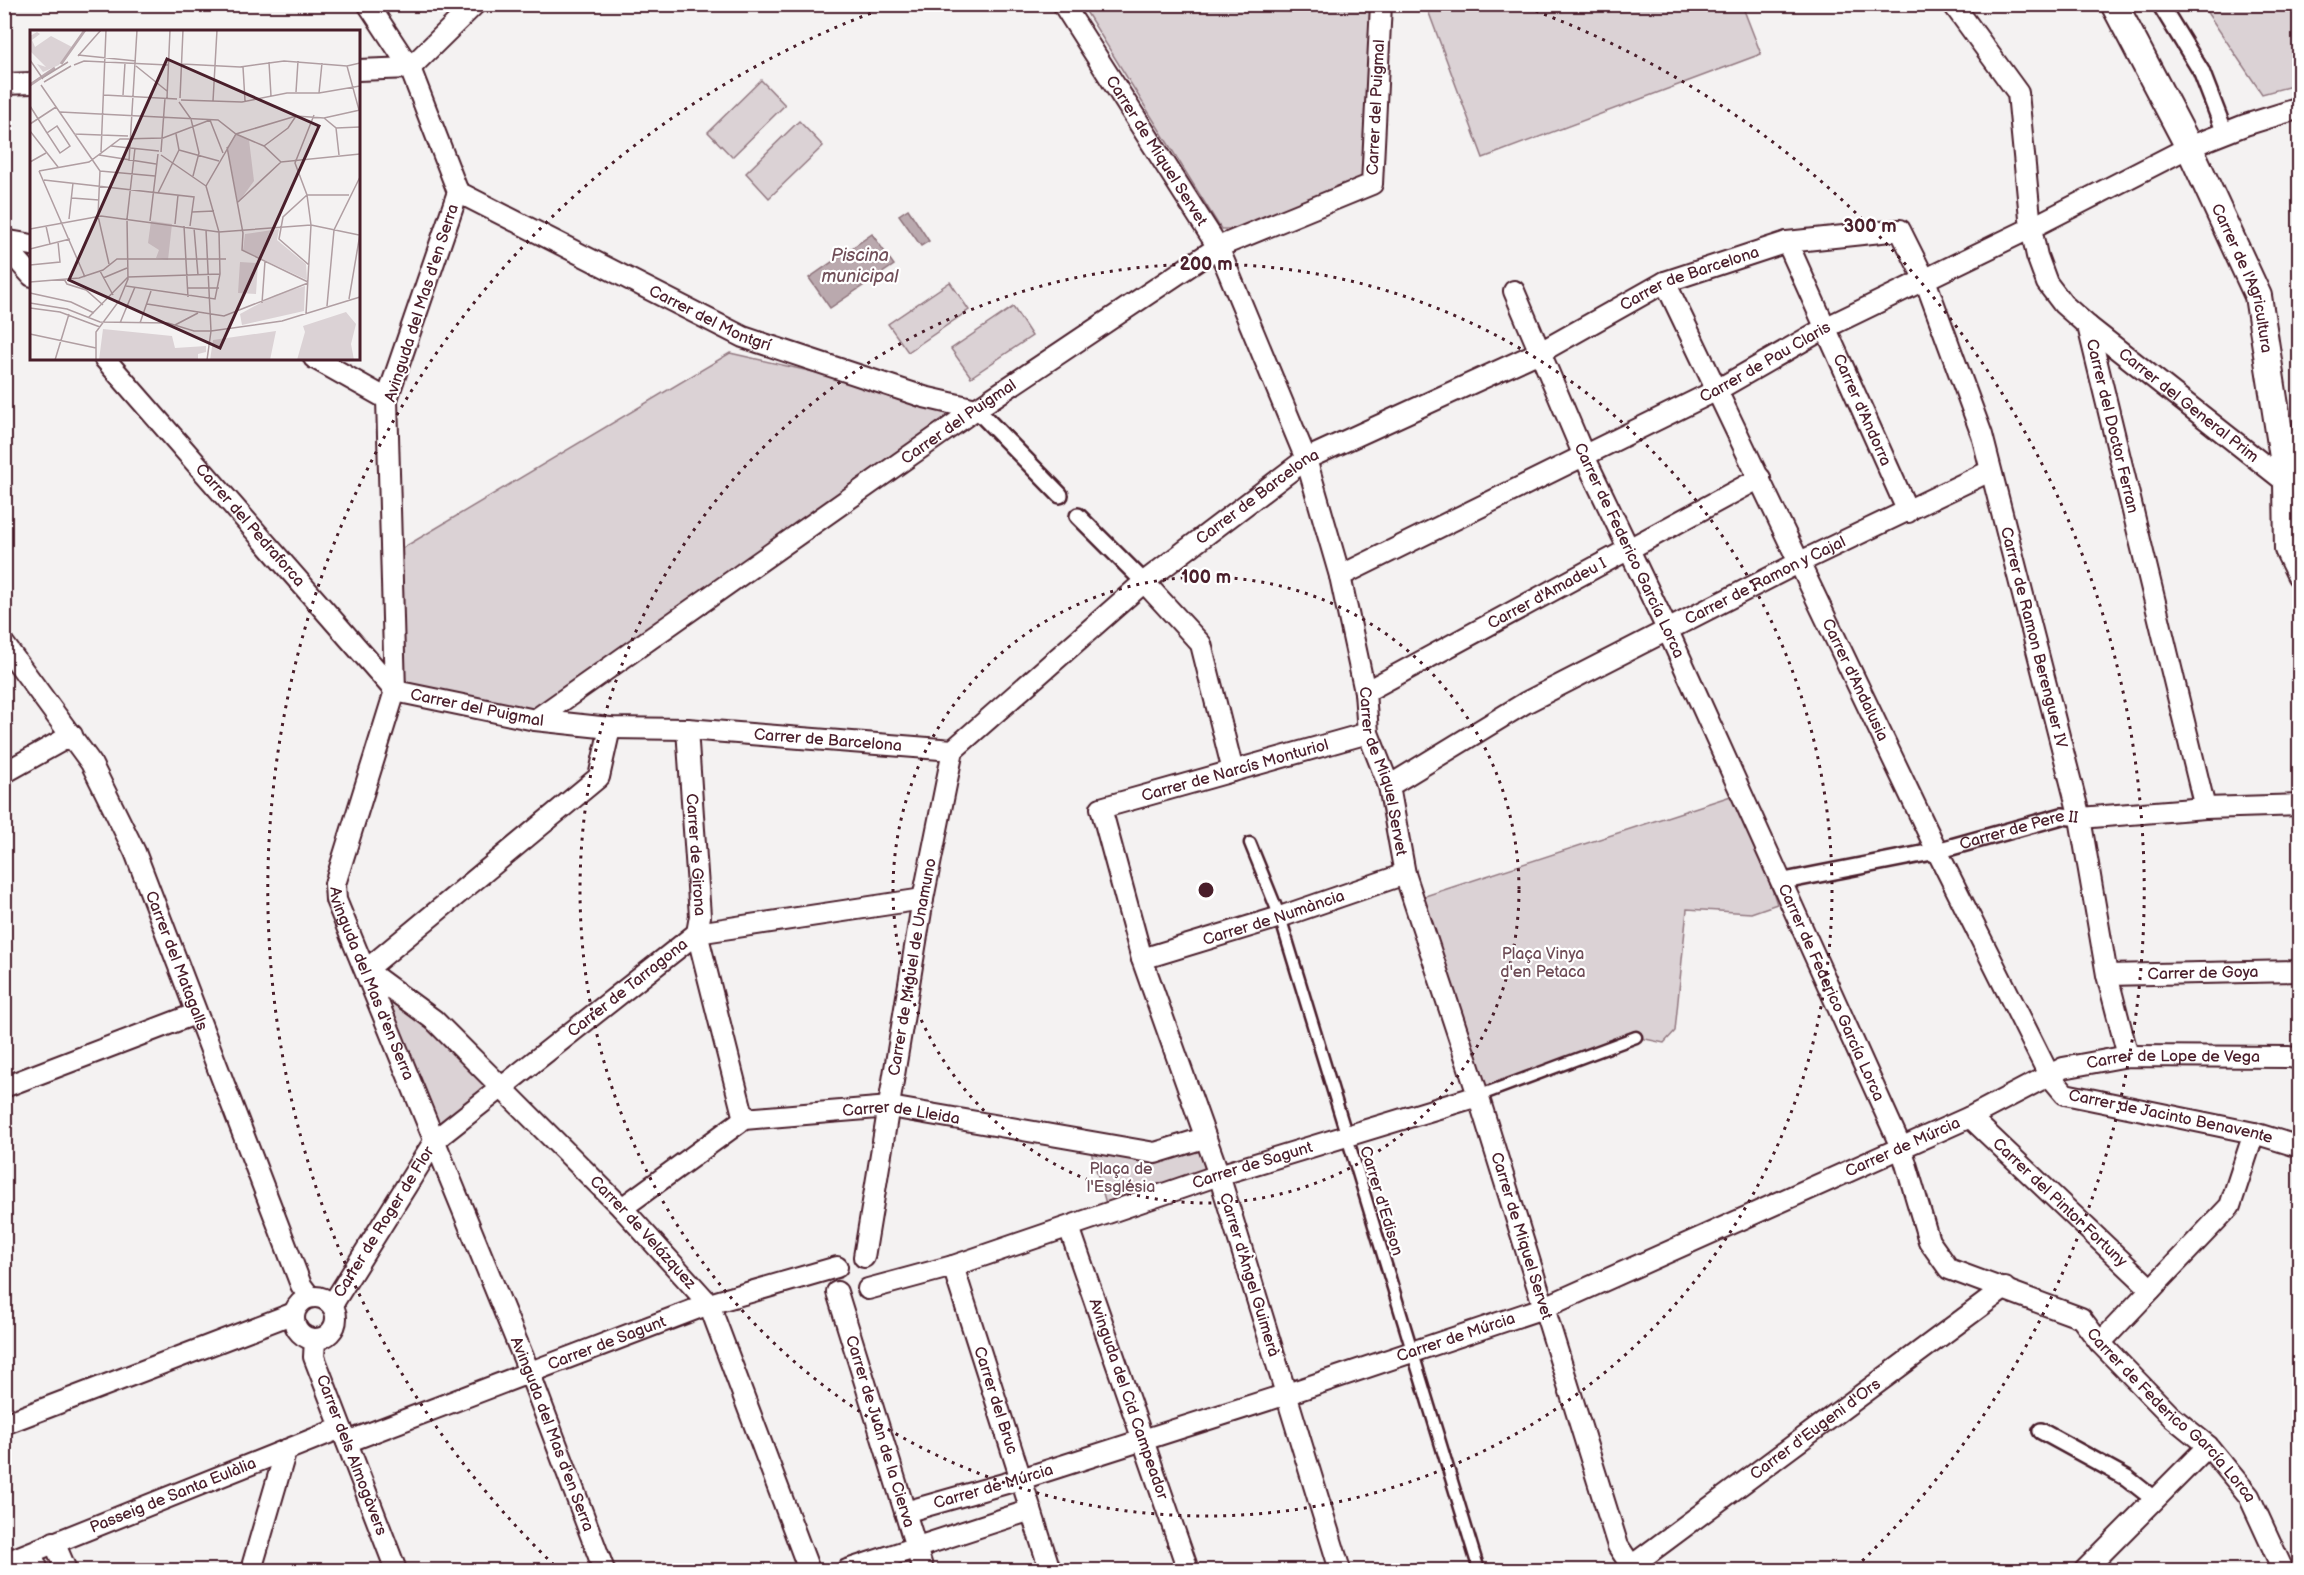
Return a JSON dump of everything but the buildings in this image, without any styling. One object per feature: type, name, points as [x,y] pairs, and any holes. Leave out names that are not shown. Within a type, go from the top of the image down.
[{"type":"street","name":"Avinguda del Mas d'en Serra","points":[[368,4],[410,68],[458,192],[387,399],[395,691],[335,884],[336,900],[530,1374],[604,1570]]},
{"type":"street","points":[[360,70],[410,68],[475,4]]},
{"type":"street","name":"Carrer de Miquel Servet","points":[[1063,4],[1218,247],[1306,459],[1340,576],[1365,692],[1368,733],[1389,786],[1405,874],[1478,1096],[1618,1546],[1631,1570]]},
{"type":"street","name":"Carrer del Puigmal","points":[[395,691],[535,720],[976,409],[1218,247],[1372,184],[1381,4]]},
{"type":"street","name":"Carrer del Doctor Ferran","points":[[1953,4],[2018,93],[2031,228],[2037,256],[2048,283],[2063,304],[2088,326],[2205,808]]},
{"type":"street","name":"Carrer de l'Agricultura","points":[[2114,4],[2189,147],[2258,296],[2287,483],[2288,549],[2300,574]]},
{"type":"street","points":[[2160,4],[2201,71],[2226,133]]},
{"type":"street","points":[[4,84],[30,83]]},
{"type":"street","name":"Carrer de Pau Claris","points":[[1340,576],[1717,390],[1827,327],[2031,228],[2189,147],[2300,108]]},
{"type":"street","name":"Carrer del Montgrí","points":[[458,192],[743,337],[924,397],[976,409]]},
{"type":"street","name":"Carrer de Ramon Berenguer IV","points":[[1900,230],[1925,280],[1982,435],[2080,818],[2107,975],[2128,1056]]},
{"type":"street","name":"Carrer de Barcelona","points":[[535,720],[610,728],[687,729],[953,750],[1144,582],[1306,459],[1540,351],[1665,282],[1787,242],[1900,230]]},
{"type":"street","points":[[4,240],[30,244]]},
{"type":"street","name":"Carrer d'Andorra","points":[[1787,242],[1908,512]]},
{"type":"street","points":[[4,245],[30,274]]},
{"type":"street","name":"Carrer d'Andalusia","points":[[1665,282],[1937,850],[2049,1075]]},
{"type":"street","name":"Carrer de Federico García Lorca","points":[[1514,291],[1584,456],[1668,631],[1779,882],[1901,1148],[1929,1241],[1949,1269],[2082,1318],[2100,1343],[2171,1416],[2208,1446],[2249,1496],[2283,1570]]},
{"type":"street","name":"Carrer del General Prim","points":[[2088,326],[2287,483]]},
{"type":"street","name":"Carrer del Pedraforca","points":[[106,360],[395,691]]},
{"type":"street","points":[[318,360],[387,399]]},
{"type":"street","points":[[976,409],[1060,495]]},
{"type":"street","name":"Carrer de Ramon y Cajal","points":[[1389,786],[1525,703],[1800,562],[1990,471]]},
{"type":"street","name":"Carrer d'Amadeu I","points":[[1365,692],[1760,478]]},
{"type":"street","points":[[1078,516],[1144,582],[1201,644],[1233,771]]},
{"type":"street","name":"Carrer del Matagalls","points":[[4,644],[91,763],[135,852],[195,1014],[301,1285],[310,1297]]},
{"type":"street","points":[[366,970],[599,777],[610,728]]},
{"type":"street","name":"Carrer de Girona","points":[[687,729],[700,916],[697,933],[744,1119]]},
{"type":"street","name":"Carrer de Narcís Monturiol","points":[[1101,808],[1368,733]]},
{"type":"street","points":[[4,773],[72,735]]},
{"type":"street","name":"Carrer de Miguel de Unamuno","points":[[864,1257],[923,898],[953,750]]},
{"type":"street","name":"Carrer de Pere II","points":[[1779,882],[1937,850],[2062,816],[2080,818],[2205,808],[2300,805]]},
{"type":"street","name":"Carrer d'Àngel Guimerà","points":[[1101,808],[1142,959],[1219,1175],[1284,1395],[1340,1570]]},
{"type":"street","name":"Carrer de Numància","points":[[1142,959],[1280,918],[1405,874]]},
{"type":"street","name":"Carrer de Tarragona","points":[[435,1140],[697,933],[923,898]]},
{"type":"street","name":"Carrer de Velázquez","points":[[366,970],[435,1020],[622,1208],[709,1304],[809,1570]]},
{"type":"street","name":"Carrer de Goya","points":[[2107,975],[2300,971]]},
{"type":"street","points":[[4,1087],[195,1014]]},
{"type":"street","name":"Carrer de Lope de Vega","points":[[2049,1075],[2063,1068],[2128,1056],[2289,1057],[2300,1059]]},
{"type":"street","name":"Carrer de Múrcia","points":[[905,1512],[1021,1479],[1284,1395],[1543,1308],[1970,1117],[2049,1075]]},
{"type":"street","name":"Carrer de Jacinto Benavente","points":[[2049,1075],[2065,1094],[2254,1132],[2300,1147]]},
{"type":"street","name":"Carrer de Sagunt","points":[[868,1289],[953,1266],[1219,1175],[1478,1096]]},
{"type":"street","name":"Carrer de Lleida","points":[[744,1119],[890,1107],[1155,1153],[1204,1138]]},
{"type":"street","name":"Carrer del Pintor Fortuny","points":[[1970,1117],[2151,1289]]},
{"type":"street","points":[[622,1208],[744,1119]]},
{"type":"street","points":[[2100,1343],[2230,1206],[2254,1132]]},
{"type":"street","name":"Carrer de Roger de Flor","points":[[332,1305],[435,1140]]},
{"type":"street","name":"Avinguda del Cid Campeador","points":[[1069,1227],[1188,1570]]},
{"type":"street","points":[[864,1257],[870,1260],[875,1277],[874,1283],[868,1289],[853,1296],[837,1292],[833,1279],[837,1267],[855,1258],[864,1257]]},
{"type":"street","name":"Carrer del Bruc","points":[[953,1266],[1050,1570]]},
{"type":"street","name":"Carrer de Sagunt","points":[[344,1435],[530,1374],[709,1304],[837,1267]]},
{"type":"street","name":"Carrer d'Eugeni d'Ors","points":[[1631,1570],[2005,1288]]},
{"type":"street","name":"Carrer de Juan de la Cierva","points":[[837,1292],[923,1570]]},
{"type":"street","points":[[4,1424],[294,1313],[303,1300],[310,1297],[323,1298],[332,1305],[336,1320],[334,1327],[327,1335],[315,1339],[300,1333],[294,1320],[294,1313]]},
{"type":"street","name":"Carrer dels Almogàvers","points":[[315,1339],[314,1357],[396,1570]]},
{"type":"street","points":[[2041,1431],[2127,1478],[2155,1500]]},
{"type":"street","name":"Passeig de Santa Eulàlia","points":[[4,1563],[35,1562],[54,1542],[286,1450],[344,1435]]},
{"type":"street","points":[[2085,1570],[2208,1446]]},
{"type":"street","points":[[251,1570],[286,1450]]},
{"type":"street","name":"Carrer de Múrcia","points":[[847,1570],[1031,1510]]},
{"type":"street","points":[[54,1542],[66,1570]]},
{"type":"lane","name":"Carrer d'Edison","points":[[1250,843],[1280,918],[1479,1570]]},
{"type":"lane","name":"Carrer de Sagunt","points":[[1478,1096],[1636,1037]]},
{"type":"green space","points":[[1082,5],[1370,5],[1366,179],[1234,229],[1221,229]]},
{"type":"green space","points":[[1426,5],[1742,5],[1761,54],[1483,158]]},
{"type":"green space","points":[[2202,5],[2299,5],[2299,84],[2262,94]]},
{"type":"green space","points":[[761,80],[785,105],[732,157],[708,132]]},
{"type":"green space","points":[[799,121],[823,146],[769,198],[746,173]]},
{"type":"green space","points":[[950,282],[969,310],[908,352],[888,324]]},
{"type":"green space","points":[[1013,307],[1032,336],[971,377],[951,349]]},
{"type":"green space","points":[[730,353],[976,409],[535,720],[395,691],[391,555]]},
{"type":"green space","name":"Plaça Vinya d'en Petaca","points":[[1740,793],[1777,904],[1751,913],[1687,909],[1675,1031],[1664,1043],[1636,1037],[1477,1092],[1413,900]]},
{"type":"green space","points":[[366,970],[501,1088],[435,1140]]},
{"type":"green space","name":"Plaça de l'Església","points":[[1199,1147],[1206,1173],[1107,1207],[1091,1152],[1153,1159]]},
{"type":"water","name":"Piscina municipal","points":[[908,209],[929,241],[921,246],[899,215]]},
{"type":"water","name":"Piscina municipal","points":[[872,234],[894,265],[830,308],[809,278]]}]
